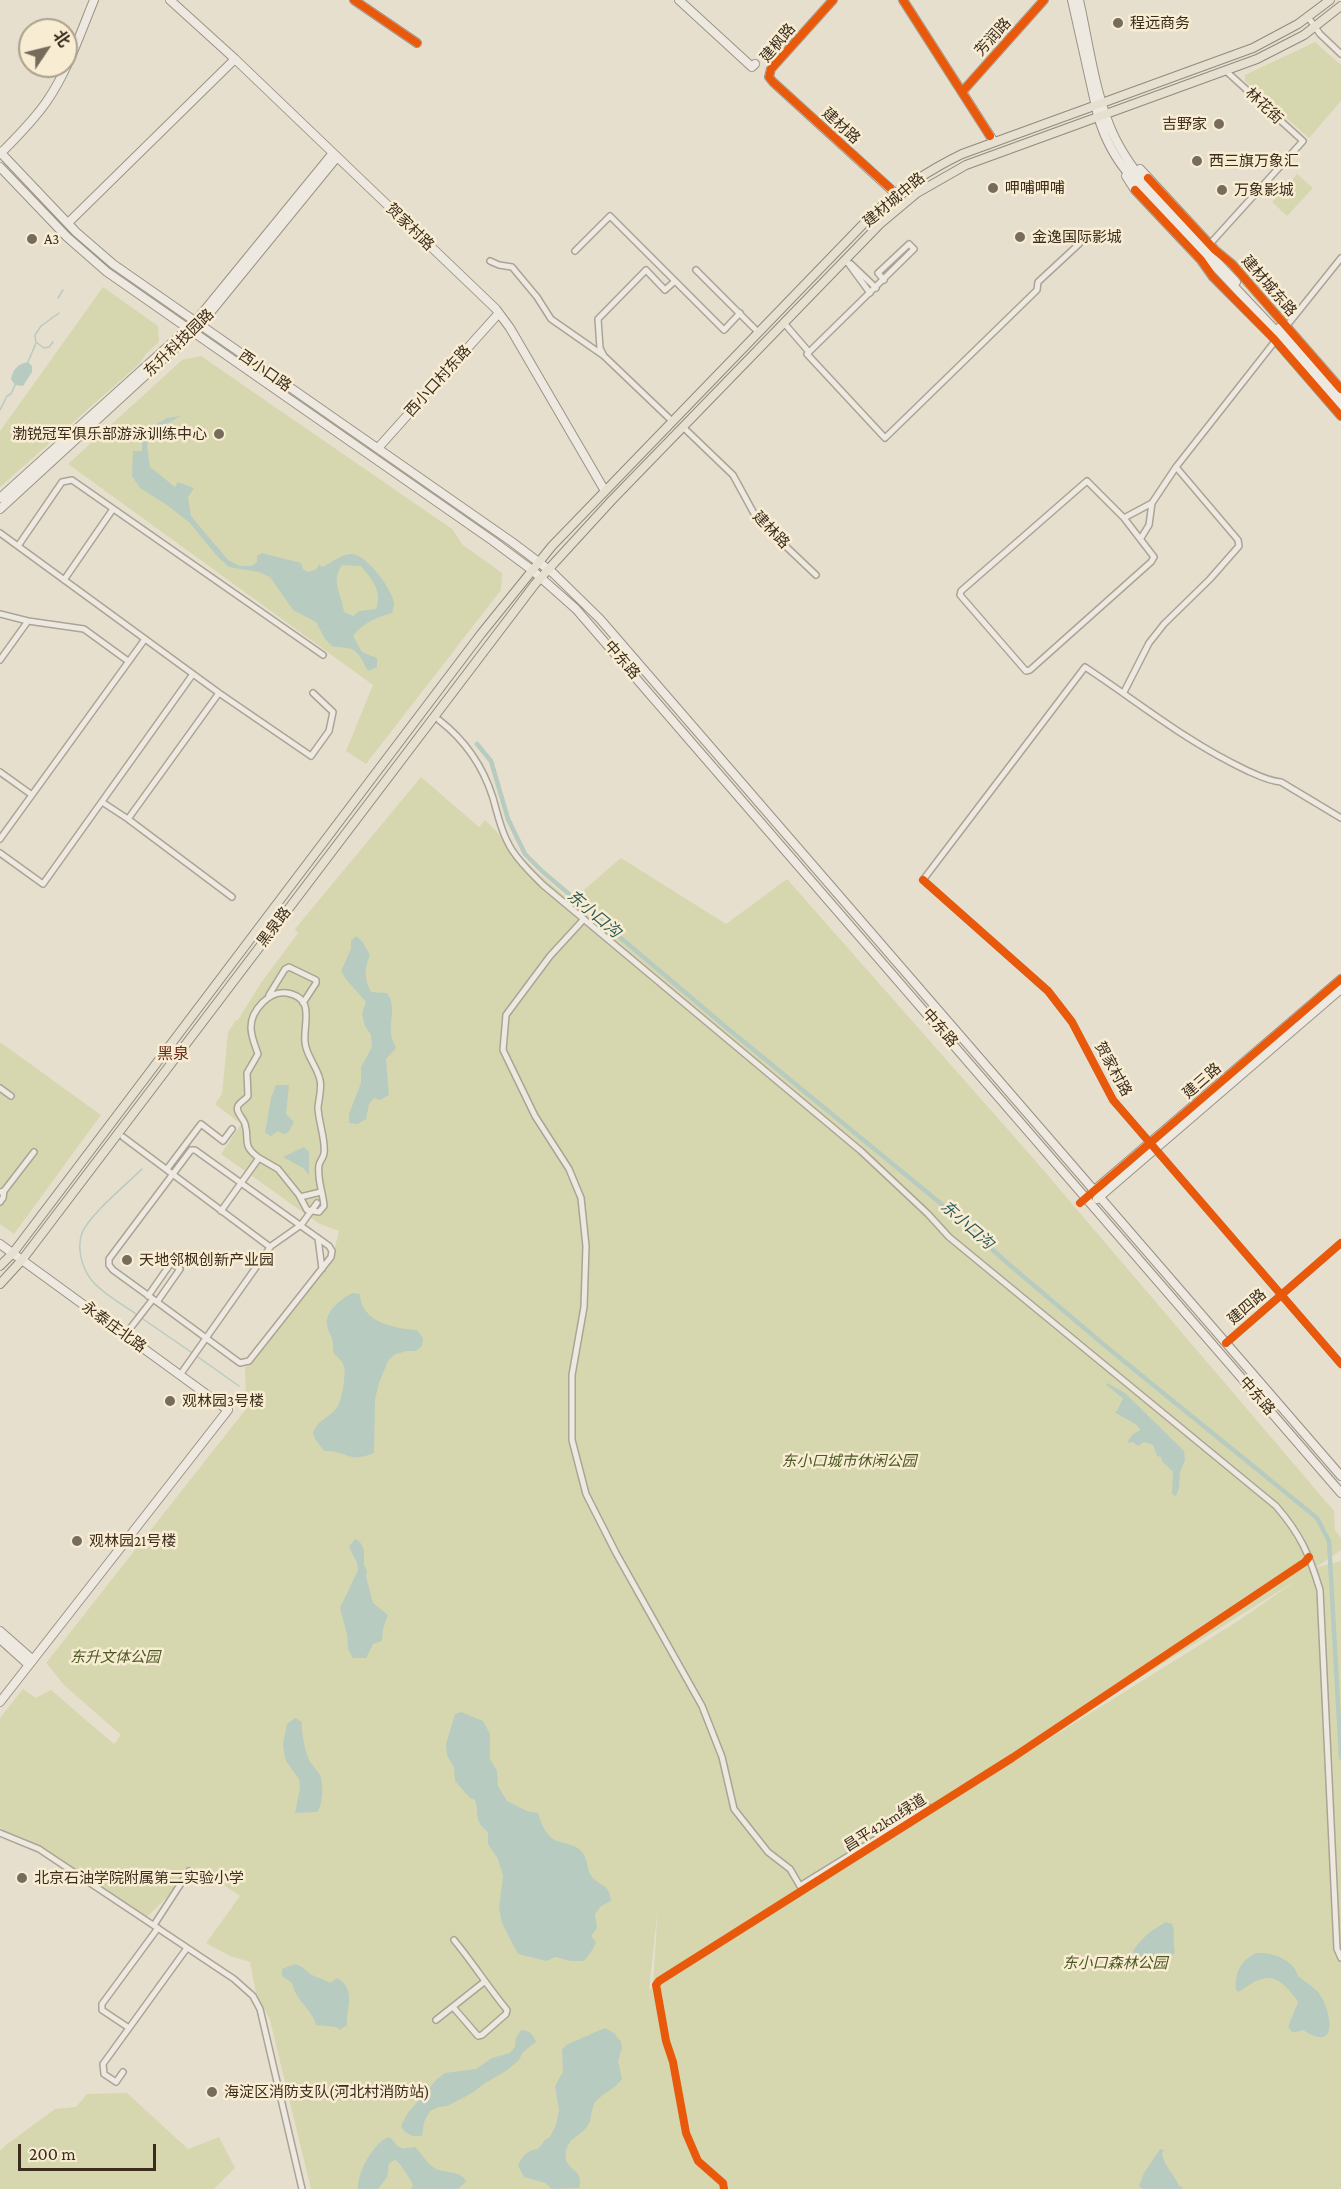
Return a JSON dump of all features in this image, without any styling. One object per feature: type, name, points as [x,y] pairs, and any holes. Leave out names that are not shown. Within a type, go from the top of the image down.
[{"type":"main road","points":[[1,152],[36,116],[53,92],[94,0]]},
{"type":"main road","name":"贺家村路","points":[[170,0],[235,59],[499,313],[604,491]]},
{"type":"main road","points":[[354,0],[417,43]]},
{"type":"main road","points":[[679,0],[752,67],[755,64],[686,0]]},
{"type":"main road","name":"建枫路","points":[[770,77],[773,68],[833,0]]},
{"type":"main road","points":[[903,0],[994,142]]},
{"type":"main road","name":"芳润路","points":[[962,92],[1044,0]]},
{"type":"main road","points":[[1067,0],[1076,41],[1090,63]]},
{"type":"main road","points":[[1072,0],[1090,63]]},
{"type":"main road","points":[[1079,0],[1090,63]]},
{"type":"main road","points":[[1084,0],[1094,44],[1090,63]]},
{"type":"main road","name":"建材城中路","points":[[532,570],[604,491],[861,227],[896,194],[940,165],[994,142],[1253,48],[1286,31],[1330,0]]},
{"type":"main road","name":"建材城中路","points":[[548,569],[845,259],[893,212],[940,178],[982,159],[1275,51],[1314,28],[1341,6]]},
{"type":"main road","points":[[68,224],[235,59]]},
{"type":"main road","name":"建材城东路","points":[[1090,63],[1111,150],[1132,178],[1341,398]]},
{"type":"main road","name":"建材路","points":[[770,77],[896,194]]},
{"type":"main road","name":"建材城东路","points":[[1102,115],[1140,178],[1208,246],[1341,406]]},
{"type":"main road","name":"西小口路","points":[[1,152],[68,224],[113,264],[548,569]]},
{"type":"main road","name":"东升科技园路","points":[[0,498],[198,324],[335,155]]},
{"type":"main road","name":"西小口路","points":[[0,167],[96,264],[532,570]]},
{"type":"main road","name":"西小口村东路","points":[[378,448],[499,313]]},
{"type":"main road","points":[[767,323],[766,331],[775,332]]},
{"type":"main road","name":"东升科技园路","points":[[0,508],[190,331]]},
{"type":"main road","name":"建材城东路","points":[[1281,333],[1341,389]]},
{"type":"main road","name":"建材城东路","points":[[1281,333],[1341,416]]},
{"type":"main road","points":[[756,335],[762,337],[762,346]]},
{"type":"main road","name":"中东路","points":[[548,569],[600,619],[1341,1476]]},
{"type":"main road","name":"黑泉路","points":[[0,1284],[22,1260],[438,716],[448,697],[548,569]]},
{"type":"main road","name":"中东路","points":[[532,570],[576,609],[603,638],[1341,1493]]},
{"type":"main road","name":"黑泉路","points":[[0,1266],[13,1253],[427,705],[532,570]]},
{"type":"main road","name":"建三路","points":[[1088,1200],[1341,979]]},
{"type":"main road","name":"建三路","points":[[1152,1146],[1341,989]]},
{"type":"main road","name":"永泰庄北路","points":[[0,1244],[228,1410],[31,1662]]},
{"type":"main road","points":[[0,1631],[31,1662]]},
{"type":"main road","points":[[0,1639],[31,1662]]},
{"type":"main road","points":[[0,1702],[31,1662]]},
{"type":"street","points":[[1308,17],[1314,28],[1341,54]]},
{"type":"street","name":"林花街","points":[[1208,246],[1303,141],[1226,70]]},
{"type":"street","points":[[575,251],[610,216],[723,330],[740,313]]},
{"type":"street","points":[[809,352],[876,288],[884,280],[914,249],[909,244],[878,273],[884,280]]},
{"type":"street","points":[[784,323],[809,352],[807,354],[885,438],[1037,290],[1038,282],[1079,244]]},
{"type":"street","points":[[1141,538],[1149,525],[1152,503],[1176,467],[1341,258]]},
{"type":"street","points":[[845,259],[876,288]]},
{"type":"street","points":[[845,259],[860,283],[870,293]]},
{"type":"street","points":[[490,261],[512,267],[537,297],[551,319],[604,356],[672,421]]},
{"type":"street","points":[[604,356],[600,348],[598,319],[646,270],[665,290],[675,281]]},
{"type":"street","points":[[696,270],[740,313],[756,335]]},
{"type":"street","name":"建林路","points":[[683,427],[733,475],[758,519],[816,575]]},
{"type":"street","points":[[1176,467],[1238,540],[1239,546],[1159,630],[1149,643],[1124,692],[1192,740],[1236,765],[1271,781],[1281,782],[1341,818]]},
{"type":"street","points":[[18,546],[62,482],[72,480],[323,655]]},
{"type":"street","points":[[1087,481],[1124,518],[1154,557],[1151,562],[1030,670],[1026,671],[960,595],[961,591],[1087,481]]},
{"type":"street","points":[[1124,518],[1152,503]]},
{"type":"street","points":[[64,580],[113,509]]},
{"type":"street","points":[[0,533],[219,693],[311,756],[329,731],[333,712],[313,693]]},
{"type":"street","points":[[0,614],[28,621],[84,629],[128,661]]},
{"type":"street","points":[[0,660],[28,621]]},
{"type":"street","points":[[0,839],[145,639]]},
{"type":"street","name":"贺家村路","points":[[1124,692],[1085,667],[923,880],[1048,991],[1072,1022],[1113,1100],[1341,1364]]},
{"type":"street","points":[[0,853],[43,884],[193,674]]},
{"type":"street","points":[[128,819],[219,693]]},
{"type":"street","points":[[438,716],[479,763],[499,822],[511,849],[543,885],[861,1151],[949,1237],[1276,1506],[1292,1524],[1303,1542],[1320,1590],[1337,1949],[1341,1958]]},
{"type":"street","points":[[0,772],[32,795]]},
{"type":"street","points":[[102,802],[232,897]]},
{"type":"street","points":[[584,919],[550,956],[506,1015],[503,1050],[535,1116],[569,1169],[580,1198],[586,1246],[585,1287],[584,1307],[572,1375],[572,1440],[586,1494],[627,1574],[702,1706],[722,1757],[734,1809],[768,1852],[790,1869],[800,1886],[928,1807]]},
{"type":"street","points":[[269,997],[276,982],[289,967],[316,980],[303,1003]]},
{"type":"street","points":[[289,993],[295,995],[303,1003],[307,1015],[305,1042],[321,1082],[318,1108],[324,1152],[319,1165],[324,1204],[323,1209],[319,1212],[311,1212],[304,1207],[300,1197],[278,1169],[259,1158],[248,1147],[245,1123],[237,1109],[248,1096],[247,1073],[258,1054],[252,1037],[251,1025],[258,1008],[273,994],[289,993]]},
{"type":"street","points":[[0,1088],[11,1096]]},
{"type":"street","points":[[167,1169],[201,1124],[223,1141],[232,1130]]},
{"type":"street","points":[[123,1137],[270,1247]]},
{"type":"street","points":[[191,1150],[195,1150],[241,1183],[301,1225],[329,1246],[332,1251],[331,1257],[322,1269],[249,1361],[240,1363],[113,1270],[108,1262],[191,1150]]},
{"type":"street","points":[[0,1202],[3,1198],[2,1191],[34,1152]]},
{"type":"street","points":[[221,1211],[259,1158]]},
{"type":"street","points":[[300,1197],[321,1192]]},
{"type":"street","points":[[180,1375],[270,1247],[301,1225],[317,1203]]},
{"type":"street","points":[[318,1238],[322,1269]]},
{"type":"street","name":"建四路","points":[[1226,1343],[1341,1243]]},
{"type":"street","points":[[125,1335],[152,1299],[180,1269],[171,1263],[152,1299]]},
{"type":"street","points":[[0,1833],[39,1849],[234,1978],[253,1996],[260,2009],[302,2189]]},
{"type":"street","points":[[129,2028],[102,2010],[102,2004],[156,1927],[189,1871]]},
{"type":"street","points":[[453,2007],[478,2036],[506,2014],[507,2010],[454,1940]]},
{"type":"street","points":[[123,2072],[116,2082],[105,2074],[104,2064],[187,1948]]},
{"type":"street","points":[[436,2020],[484,1982]]},
{"type":"green space","points":[[1315,42],[1341,65],[1341,101],[1309,138],[1245,81],[1245,75]]},
{"type":"green space","points":[[1297,174],[1313,188],[1287,216],[1272,202]]},
{"type":"green space","points":[[103,287],[158,326],[159,342],[139,364],[0,487],[0,431]]},
{"type":"green space","points":[[201,356],[452,529],[463,545],[502,573],[501,590],[366,764],[346,751],[373,685],[68,464],[182,360]]},
{"type":"green space","points":[[421,777],[479,827],[485,820],[538,873],[571,901],[621,858],[726,924],[787,879],[1033,1158],[1334,1511],[1335,1530],[1341,1538],[1341,1550],[1315,1568],[1341,1561],[1341,2189],[311,2189],[270,2020],[256,1993],[250,1962],[230,1956],[206,1943],[240,1896],[197,1867],[146,1918],[39,1845],[0,1828],[0,1718],[23,1689],[36,1698],[51,1690],[114,1744],[121,1735],[65,1686],[46,1663],[246,1409],[245,1368],[331,1263],[339,1231],[318,1223],[221,1154],[241,1124],[215,1104],[222,1094],[228,1032],[298,933],[295,929]],"holes":[[[1297,1580],[1235,1623],[673,1973],[649,1990],[658,1907],[653,1984]]]},
{"type":"green space","points":[[0,1042],[101,1115],[14,1234],[0,1224]]},
{"type":"green space","points":[[127,2093],[188,2149],[219,2137],[235,2168],[214,2189],[0,2189],[0,2151],[6,2145],[55,2109],[76,2107],[87,2094]]},
{"type":"shaded area","points":[[28,362],[32,366],[32,372],[23,386],[15,385],[11,379],[13,372],[21,364]]},
{"type":"shaded area","points":[[181,416],[152,432],[147,445],[150,467],[175,487],[178,482],[194,488],[188,497],[191,516],[228,560],[240,566],[252,566],[257,562],[257,556],[262,553],[301,563],[303,569],[308,572],[317,569],[319,564],[322,567],[352,554],[365,560],[378,574],[392,597],[394,603],[392,613],[371,621],[353,636],[362,652],[377,658],[377,667],[368,671],[352,649],[333,647],[325,639],[316,622],[293,610],[270,577],[259,572],[229,567],[190,523],[140,488],[132,476],[133,451],[142,451],[142,432],[167,418]],"holes":[[[342,565],[361,566],[375,586],[378,603],[376,609],[359,611],[353,616],[344,612],[337,577]]]},
{"type":"shaded area","points":[[356,936],[362,941],[370,955],[366,974],[371,992],[387,993],[390,998],[391,1035],[396,1048],[386,1059],[389,1095],[380,1100],[374,1098],[369,1104],[366,1119],[358,1124],[349,1123],[349,1114],[361,1083],[361,1067],[372,1047],[371,1035],[365,1026],[362,1014],[366,1002],[341,971],[351,949],[351,941]]},
{"type":"shaded area","points":[[276,1085],[289,1085],[286,1114],[294,1122],[288,1133],[283,1134],[278,1131],[271,1136],[265,1133],[271,1098]]},
{"type":"shaded area","points":[[304,1147],[309,1152],[309,1175],[303,1168],[283,1157]]},
{"type":"shaded area","points":[[353,1293],[360,1294],[362,1304],[372,1317],[390,1326],[417,1330],[423,1338],[422,1346],[416,1351],[394,1355],[388,1361],[375,1399],[374,1453],[358,1457],[324,1451],[313,1433],[315,1428],[336,1409],[344,1382],[343,1365],[333,1352],[327,1319],[336,1305]]},
{"type":"shaded area","points":[[1107,1383],[1125,1393],[1184,1451],[1185,1460],[1180,1472],[1176,1496],[1172,1493],[1173,1472],[1161,1457],[1157,1456],[1153,1445],[1144,1442],[1138,1446],[1133,1442],[1129,1443],[1132,1435],[1140,1430],[1137,1425],[1114,1412],[1117,1411],[1123,1398],[1106,1385]]},
{"type":"shaded area","points":[[355,1539],[360,1542],[364,1550],[366,1576],[373,1603],[388,1615],[382,1641],[373,1644],[366,1658],[353,1658],[348,1649],[347,1634],[340,1608],[358,1570],[349,1547]]},
{"type":"shaded area","points":[[461,1712],[483,1721],[490,1734],[490,1759],[497,1771],[498,1786],[507,1801],[527,1811],[538,1813],[549,1836],[581,1851],[592,1877],[609,1891],[611,1901],[601,1906],[595,1914],[597,1928],[591,1936],[596,1942],[584,1961],[555,1957],[546,1961],[518,1954],[502,1923],[499,1908],[503,1876],[498,1859],[488,1844],[488,1832],[479,1821],[475,1800],[470,1798],[455,1781],[454,1767],[447,1755],[446,1744],[455,1714]]},
{"type":"shaded area","points":[[295,1718],[302,1722],[309,1760],[321,1779],[322,1800],[317,1812],[295,1813],[300,1788],[299,1779],[286,1761],[283,1744],[287,1724]]},
{"type":"shaded area","points":[[1166,1922],[1172,1924],[1175,1952],[1169,1959],[1147,1966],[1136,1960],[1133,1951],[1136,1946],[1148,1934]]},
{"type":"shaded area","points":[[1257,1953],[1270,1954],[1287,1961],[1296,1970],[1298,1976],[1317,1991],[1326,2006],[1330,2023],[1326,2035],[1314,2036],[1303,2030],[1292,2032],[1288,2027],[1298,2002],[1284,1985],[1272,1978],[1257,1981],[1239,1992],[1236,1990],[1236,1978],[1240,1968],[1247,1959]]},
{"type":"shaded area","points":[[295,1964],[330,1983],[337,1978],[343,1983],[349,1993],[347,2025],[340,2030],[336,2027],[316,2025],[296,1994],[292,1983],[282,1976],[282,1969]]},
{"type":"shaded area","points":[[605,2028],[614,2033],[621,2042],[622,2048],[618,2061],[622,2079],[597,2100],[587,2127],[567,2147],[567,2163],[579,2177],[579,2188],[552,2189],[545,2183],[524,2177],[518,2166],[521,2159],[528,2152],[538,2149],[550,2137],[556,2125],[559,2110],[555,2086],[563,2072],[562,2050],[566,2045]]},
{"type":"shaded area","points":[[521,2030],[530,2033],[536,2042],[523,2052],[519,2060],[472,2093],[447,2106],[430,2111],[424,2122],[422,2136],[413,2136],[405,2132],[401,2126],[407,2114],[437,2079],[445,2073],[476,2069],[492,2058],[510,2053],[515,2047],[516,2038]]},
{"type":"shaded area","points":[[389,2137],[400,2147],[415,2147],[433,2167],[458,2174],[466,2182],[458,2189],[411,2189],[413,2185],[410,2179],[395,2160],[390,2163],[387,2177],[378,2189],[358,2189],[360,2175],[367,2159],[377,2145]]},
{"type":"shaded area","points":[[1160,2149],[1164,2150],[1162,2154],[1165,2163],[1179,2186],[1183,2187],[1182,2189],[1143,2189],[1139,2186],[1144,2173]]},
{"type":"waterway","points":[[58,298],[63,290]]},
{"type":"waterway","points":[[28,362],[36,343],[35,335],[41,326],[59,313]]},
{"type":"waterway","points":[[37,343],[44,348],[49,347],[53,342]]},
{"type":"waterway","points":[[0,410],[15,385]]},
{"type":"waterway","name":"东小口沟","points":[[477,744],[491,761],[508,819],[525,854],[543,872],[727,1028],[956,1216],[1005,1261],[1109,1349],[1317,1518],[1329,1541],[1341,1758]]},
{"type":"waterway","points":[[136,1314],[91,1279],[80,1253],[80,1240],[92,1218],[142,1169]]},
{"type":"waterway","points":[[143,1319],[191,1352]]},
{"type":"waterway","points":[[198,1357],[239,1386]]},
{"type":"cycle path","points":[[354,0],[417,43]]},
{"type":"cycle path","points":[[833,0],[771,69],[769,77],[890,188]]},
{"type":"cycle path","points":[[903,0],[990,136]]},
{"type":"cycle path","points":[[962,92],[1044,0]]},
{"type":"cycle path","points":[[1148,178],[1215,250],[1232,264],[1341,389]]},
{"type":"cycle path","points":[[1135,190],[1201,260],[1213,277],[1273,338],[1341,416]]},
{"type":"cycle path","points":[[923,880],[1048,991],[1072,1022],[1113,1100],[1341,1364]]},
{"type":"cycle path","points":[[1080,1203],[1341,979]]},
{"type":"cycle path","points":[[1226,1343],[1341,1243]]},
{"type":"cycle path","name":"昌平42km绿道","points":[[724,2189],[723,2183],[698,2161],[686,2133],[656,1985],[659,1981],[1012,1758],[1305,1562],[1309,1557]]},
{"type":"place","name":"程远商务","points":[[1118,23]]},
{"type":"place","name":"吉野家","points":[[1219,124]]},
{"type":"place","name":"西三旗万象汇","points":[[1197,161]]},
{"type":"place","name":"呷哺呷哺","points":[[993,188]]},
{"type":"place","name":"万象影城","points":[[1222,190]]},
{"type":"place","name":"金逸国际影城","points":[[1020,237]]},
{"type":"place","name":"A3","points":[[32,239]]},
{"type":"place","name":"渤锐冠军俱乐部游泳训练中心","points":[[219,434]]},
{"type":"place","name":"天地邻枫创新产业园","points":[[127,1260]]},
{"type":"place","name":"观林园3号楼","points":[[170,1401]]},
{"type":"place","name":"观林园21号楼","points":[[77,1541]]},
{"type":"place","name":"北京石油学院附属第二实验小学","points":[[22,1878]]},
{"type":"place","name":"海淀区消防支队(河北村消防站)","points":[[212,2092]]},
{"type":"district","name":"黑泉","points":[[173,1054]]},
{"type":"park label","name":"东小口城市休闲公园","points":[[849,1461]]},
{"type":"park label","name":"东升文体公园","points":[[115,1657]]},
{"type":"park label","name":"东小口森林公园","points":[[1115,1963]]}]
